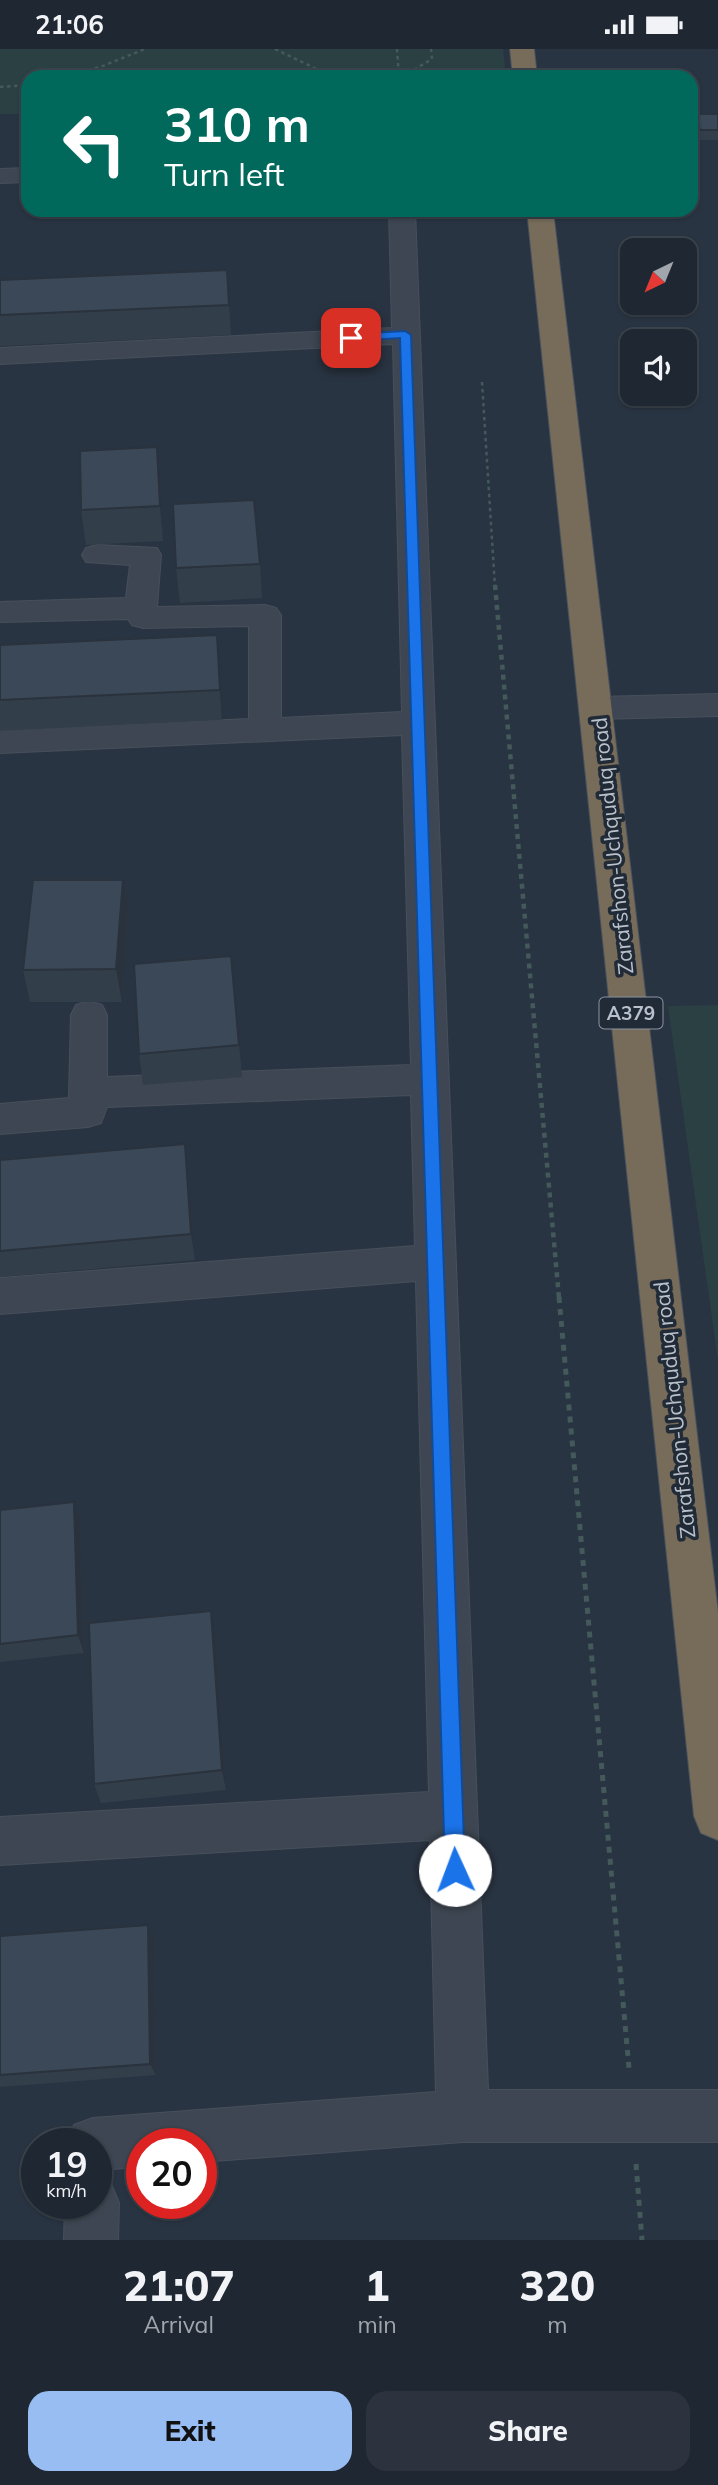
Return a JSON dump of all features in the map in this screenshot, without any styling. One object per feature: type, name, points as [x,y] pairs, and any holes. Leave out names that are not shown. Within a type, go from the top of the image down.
[{"type":"highway","points":[[522,49],[524,70]]},
{"type":"highway","name":"Zarafshon-Uchquduq road","points":[[541,217],[718,1817]]},
{"type":"street","points":[[0,176],[21,174]]},
{"type":"street","points":[[402,217],[463,2116]]},
{"type":"street","points":[[0,356],[405,335]]},
{"type":"street","points":[[97,555],[146,555],[141,608],[143,618],[265,615],[265,728]]},
{"type":"street","points":[[0,613],[141,608]]},
{"type":"street","points":[[597,708],[718,705]]},
{"type":"street","points":[[0,742],[418,723]]},
{"type":"street","points":[[0,1119],[88,1112],[89,1016]]},
{"type":"street","points":[[89,1093],[430,1079]]},
{"type":"street","points":[[0,1296],[436,1262]]},
{"type":"street","points":[[0,1841],[454,1815]]},
{"type":"street","points":[[112,2143],[463,2116],[718,2116]]},
{"type":"street","points":[[91,2240],[92,2219]]},
{"type":"path","points":[[88,70],[145,49]]},
{"type":"path","points":[[275,49],[318,70]]},
{"type":"path","points":[[397,49],[400,70]]},
{"type":"path","points":[[413,70],[432,59],[431,49]]},
{"type":"path","points":[[0,87],[21,86]]},
{"type":"path","points":[[482,382],[494,575],[642,2240]]},
{"type":"green space","points":[[0,49],[503,49],[505,70],[21,70],[21,114],[0,114]]},
{"type":"green space","points":[[718,1005],[718,1360],[668,1006]]},
{"type":"building","points":[[698,114],[718,114],[718,130],[700,130]]},
{"type":"building","points":[[227,270],[229,305],[0,315],[0,280]]},
{"type":"building","points":[[157,447],[160,506],[81,510],[80,451]]},
{"type":"building","points":[[254,500],[260,564],[176,568],[173,504]]},
{"type":"building","points":[[217,635],[220,690],[0,700],[0,645]]},
{"type":"building","points":[[33,880],[123,880],[116,969],[23,970]]},
{"type":"building","points":[[231,956],[239,1045],[139,1054],[134,964]]},
{"type":"building","points":[[185,1144],[191,1234],[0,1251],[0,1160]]},
{"type":"building","points":[[74,1502],[78,1635],[0,1644],[0,1510]]},
{"type":"building","points":[[211,1611],[222,1770],[94,1784],[89,1623]]},
{"type":"building","points":[[148,1925],[150,2064],[0,2075],[0,1936]]},
{"type":"route","points":[[351,338],[405,335],[455,1870]]}]
